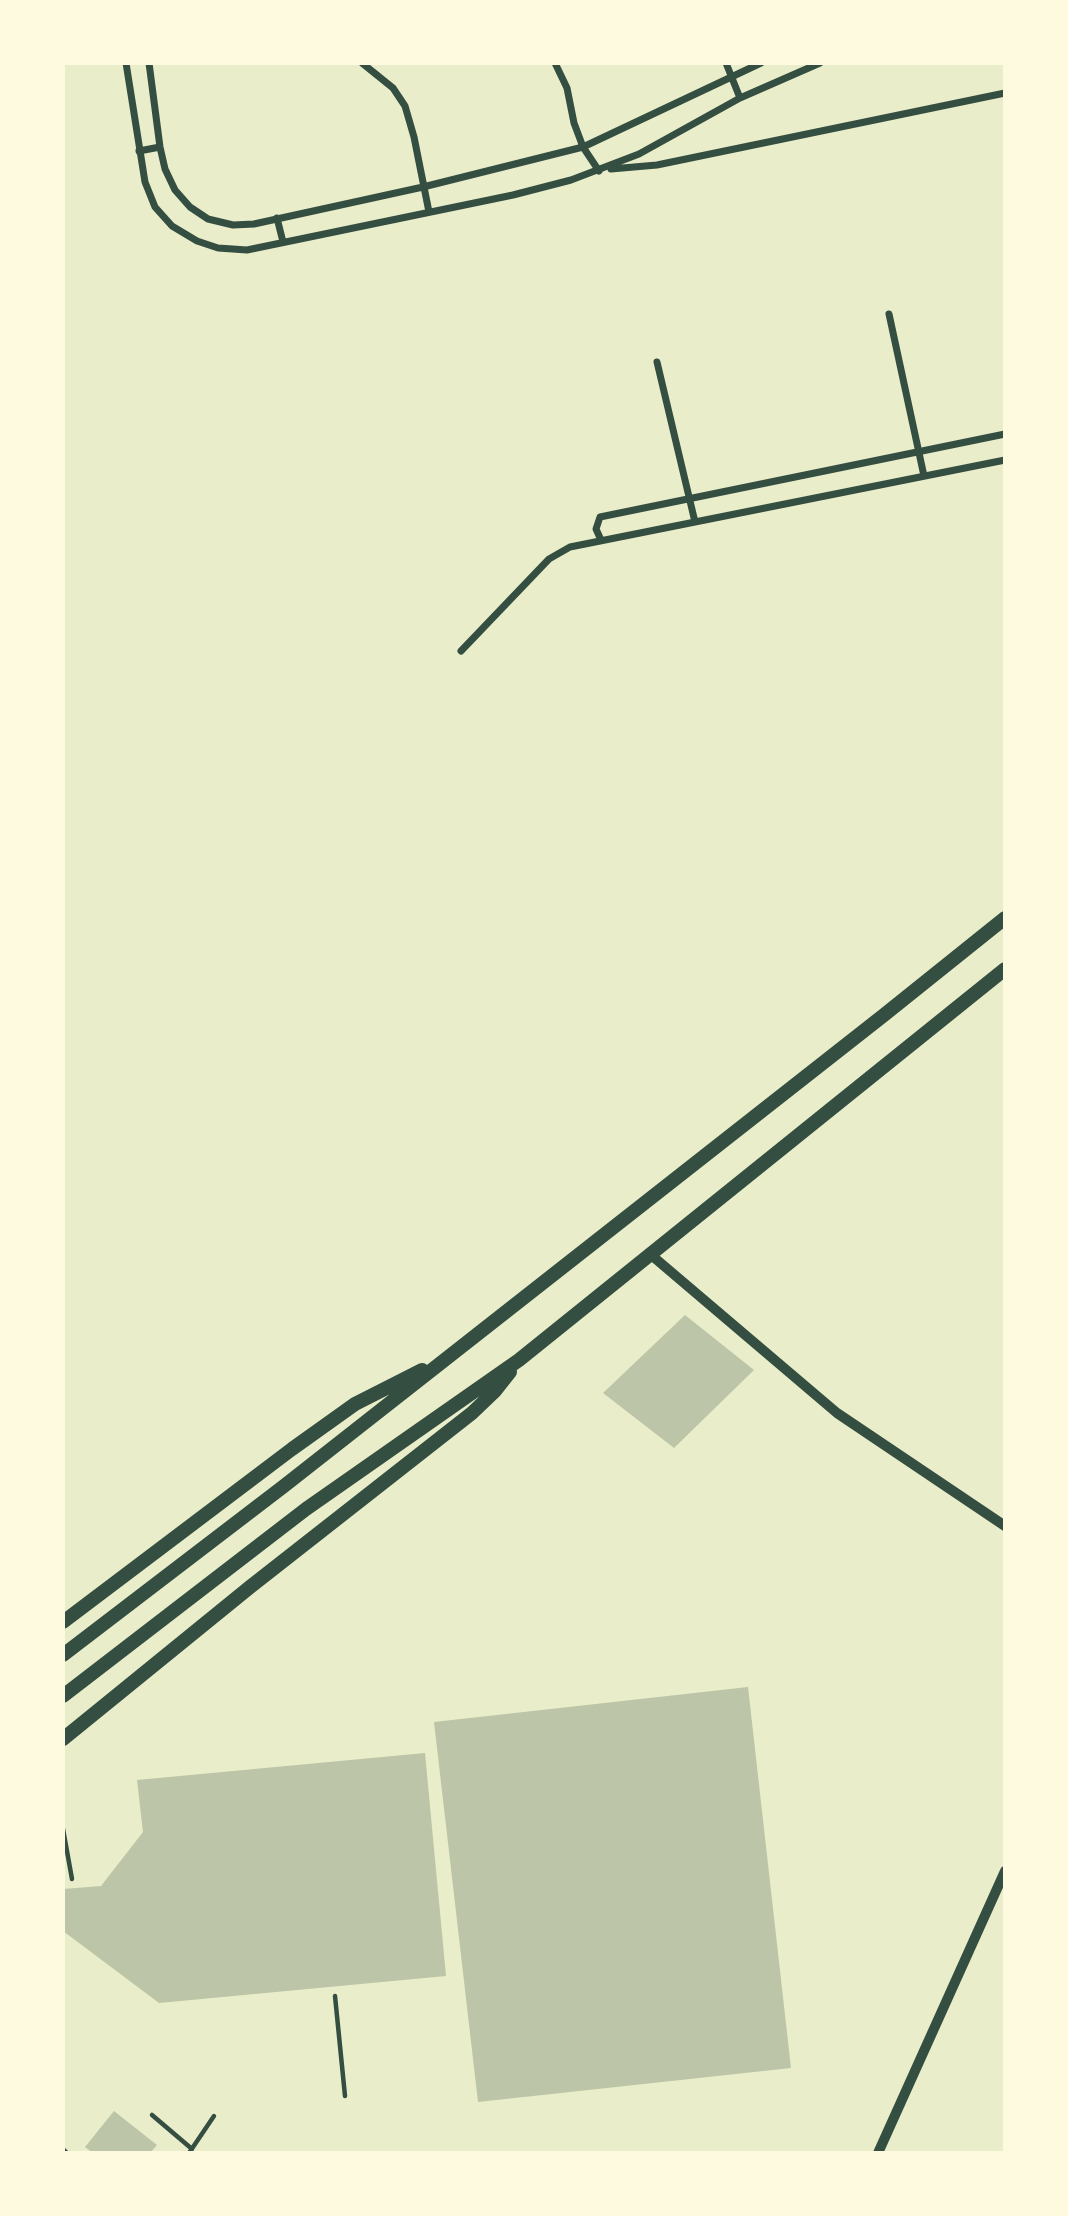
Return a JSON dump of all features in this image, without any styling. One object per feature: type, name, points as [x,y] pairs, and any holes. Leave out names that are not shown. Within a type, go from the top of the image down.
[{"type":"main road","points":[[63,1655],[284,1486],[1005,918]]},
{"type":"main road","points":[[63,1696],[306,1509],[519,1360],[1005,969]]},
{"type":"main road","points":[[63,1622],[355,1404],[442,1360]]},
{"type":"main road","points":[[63,1739],[250,1587],[472,1413],[495,1391],[519,1360]]},
{"type":"street","points":[[127,63],[139,152],[145,182],[155,207],[172,226],[197,241],[218,248],[247,250],[513,195],[571,180],[639,154],[740,98],[820,63]]},
{"type":"street","points":[[149,63],[160,147],[165,169],[175,190],[190,207],[208,219],[233,225],[254,224],[423,187],[583,147],[761,63]]},
{"type":"street","points":[[362,63],[393,88],[405,106],[429,212]]},
{"type":"street","points":[[555,63],[567,88],[574,123],[583,147],[597,171]]},
{"type":"street","points":[[726,63],[740,98]]},
{"type":"street","points":[[597,171],[657,165],[1005,93]]},
{"type":"street","points":[[139,152],[160,147]]},
{"type":"street","points":[[277,218],[283,242]]},
{"type":"street","points":[[889,314],[924,476]]},
{"type":"street","points":[[657,362],[695,522]]},
{"type":"street","points":[[601,540],[596,529],[600,517],[1005,434]]},
{"type":"street","points":[[461,651],[549,559],[570,547],[1005,460]]},
{"type":"street","points":[[650,1254],[837,1413],[1005,1526]]},
{"type":"street","points":[[878,2153],[1005,1871]]},
{"type":"lane","points":[[63,1829],[72,1879]]},
{"type":"lane","points":[[335,1996],[345,2096]]},
{"type":"lane","points":[[152,2115],[190,2151],[214,2116]]},
{"type":"building","points":[[685,1315],[754,1370],[674,1448],[603,1393]]},
{"type":"building","points":[[748,1687],[791,2068],[478,2102],[434,1722]]},
{"type":"building","points":[[425,1753],[446,1976],[159,2003],[63,1931],[63,1889],[101,1886],[143,1832],[137,1780]]},
{"type":"building","points":[[114,2111],[157,2145],[150,2153],[93,2153],[85,2147]]}]
